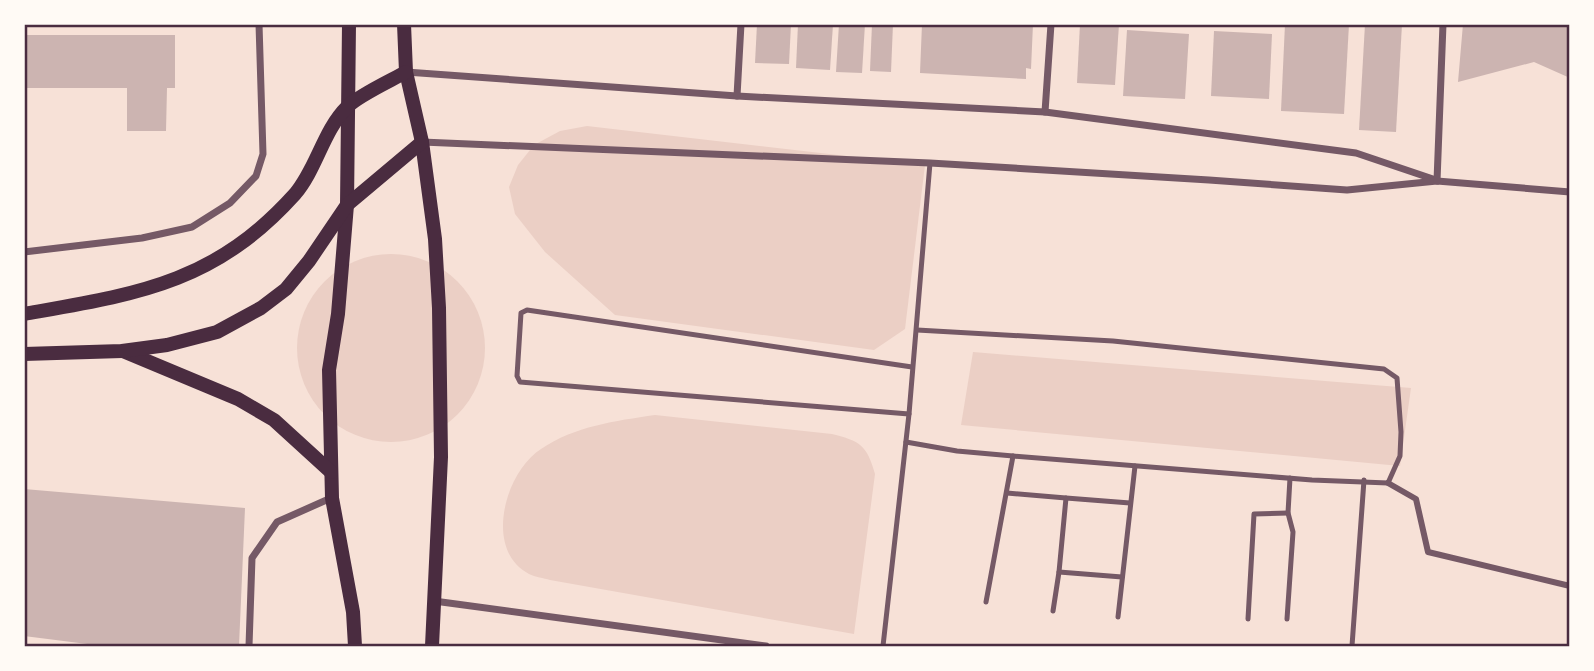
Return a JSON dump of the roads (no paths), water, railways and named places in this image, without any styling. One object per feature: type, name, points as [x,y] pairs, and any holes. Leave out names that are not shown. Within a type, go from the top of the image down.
[{"type":"main road","points":[[349,24],[346,205],[338,314],[329,370],[332,498],[353,612],[355,646]]},
{"type":"main road","points":[[404,24],[406,72],[422,142],[435,239],[440,362],[440,457],[432,646]]},
{"type":"main road","points":[[24,314],[123,296],[175,280],[210,265],[252,236],[297,191],[331,129],[347,106],[406,72]]},
{"type":"main road","points":[[24,354],[122,351],[167,345],[217,332],[261,308],[286,289],[309,261],[346,205],[422,142]]},
{"type":"main road","points":[[122,351],[215,387],[238,399],[274,420],[331,472]]},
{"type":"street","points":[[24,252],[142,238],[192,227],[230,204],[256,176],[263,154],[259,24]]},
{"type":"street","points":[[737,96],[741,24]]},
{"type":"street","points":[[1045,112],[1051,24]]},
{"type":"street","points":[[1437,181],[1444,24]]},
{"type":"street","points":[[406,72],[737,96],[1045,112],[1356,153],[1437,181]]},
{"type":"street","points":[[422,142],[930,163],[1347,190],[1437,181],[1570,192]]},
{"type":"street","points":[[1388,483],[1416,499],[1428,552],[1570,586]]},
{"type":"street","points":[[249,646],[252,558],[277,522],[332,498]]},
{"type":"street","points":[[433,600],[766,646]]},
{"type":"lane","points":[[883,646],[909,414],[930,163]]},
{"type":"lane","points":[[909,414],[524,383],[517,380],[521,313],[527,310],[912,367]]},
{"type":"lane","points":[[906,442],[957,451],[1013,456],[1388,483],[1400,456],[1400,400],[1397,378],[1384,369],[1113,341],[917,330]]},
{"type":"lane","points":[[986,602],[1013,456]]},
{"type":"lane","points":[[1118,617],[1135,466]]},
{"type":"lane","points":[[1287,619],[1293,532],[1288,513],[1290,478]]},
{"type":"lane","points":[[1352,646],[1364,480]]},
{"type":"lane","points":[[1007,493],[1130,503]]},
{"type":"lane","points":[[1053,611],[1066,498]]},
{"type":"lane","points":[[1248,619],[1254,514],[1288,513]]},
{"type":"lane","points":[[1059,572],[1122,577]]}]
